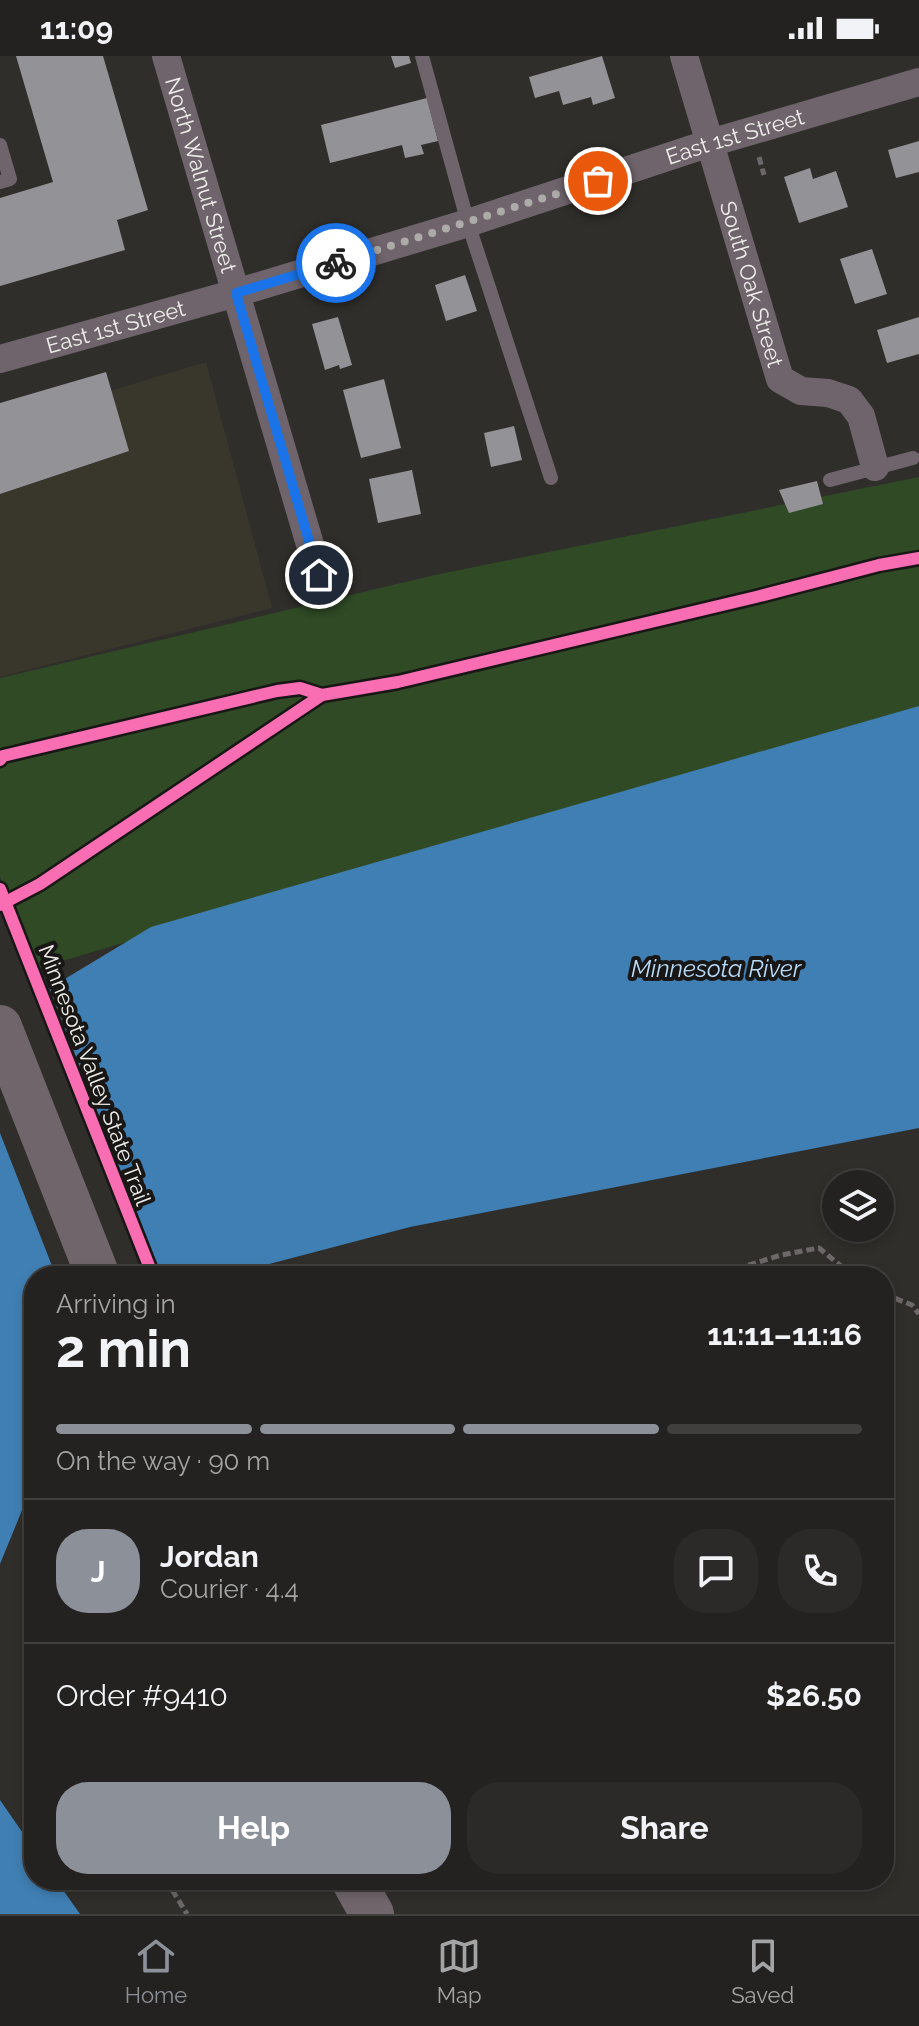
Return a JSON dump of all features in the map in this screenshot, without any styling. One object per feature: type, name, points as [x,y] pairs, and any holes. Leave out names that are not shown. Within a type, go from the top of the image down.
[{"type":"main road","points":[[0,1027],[94,1266]]},
{"type":"main road","points":[[359,1890],[372,1914]]},
{"type":"street","name":"North Walnut Street","points":[[166,56],[319,575]]},
{"type":"street","points":[[684,56],[710,143]]},
{"type":"street","name":"East 1st Street","points":[[0,359],[236,293],[468,223],[710,143],[919,82]]},
{"type":"street","name":"South Oak Street","points":[[710,143],[780,379],[801,391],[828,393],[849,400],[861,416],[875,467]]},
{"type":"lane","points":[[422,56],[468,223],[551,478]]},
{"type":"lane","points":[[0,145],[10,179],[0,182]]},
{"type":"lane","points":[[830,480],[913,458]]},
{"type":"path","points":[[746,1266],[819,1248],[841,1266]]},
{"type":"path","points":[[894,1298],[912,1305],[919,1314]]},
{"type":"path","points":[[172,1890],[187,1914]]},
{"type":"shaded area","points":[[206,362],[272,608],[0,677],[0,424]]},
{"type":"green space","points":[[919,477],[919,707],[32,970],[0,877],[0,678],[435,575]]},
{"type":"water","name":"Minnesota River","points":[[919,706],[919,1128],[410,1227],[262,1266],[24,1266],[24,1505],[0,1564],[0,1018],[151,927]]},
{"type":"water","points":[[0,1800],[24,1835],[24,1890],[63,1890],[80,1914],[0,1914]]},
{"type":"pier","points":[[48,985],[158,1266],[52,1266],[0,1133],[0,1013]]},
{"type":"building","points":[[16,56],[103,56],[148,210],[117,220],[125,250],[0,286],[0,198],[53,182]]},
{"type":"building","points":[[391,56],[409,56],[411,63],[395,68]]},
{"type":"building","points":[[602,56],[615,98],[593,105],[591,97],[563,105],[559,91],[535,98],[529,77]]},
{"type":"building","points":[[427,98],[438,141],[421,145],[424,154],[405,158],[402,145],[330,163],[321,125]]},
{"type":"building","points":[[919,141],[919,172],[896,178],[888,150]]},
{"type":"building","points":[[810,168],[813,179],[836,171],[848,207],[799,223],[784,177]]},
{"type":"building","points":[[872,249],[887,294],[855,304],[840,259]]},
{"type":"building","points":[[465,275],[477,311],[446,321],[435,285]]},
{"type":"building","points":[[338,317],[352,365],[325,370],[312,324]]},
{"type":"building","points":[[919,317],[919,354],[887,363],[877,330]]},
{"type":"building","points":[[106,372],[129,451],[0,494],[0,403]]},
{"type":"building","points":[[384,379],[401,448],[361,458],[343,390]]},
{"type":"building","points":[[514,426],[522,460],[491,467],[484,433]]},
{"type":"building","points":[[412,470],[421,514],[378,523],[369,479]]},
{"type":"building","points":[[817,481],[823,504],[789,513],[779,490]]},
{"type":"cycle path","points":[[0,905],[40,884],[322,695],[398,682],[879,565],[919,558]]},
{"type":"cycle path","points":[[0,760],[3,756],[277,691],[300,688],[322,695]]},
{"type":"cycle path","name":"Minnesota Valley State Trail","points":[[0,889],[149,1266]]},
{"type":"way so far","points":[[336,263],[598,181]]},
{"type":"route","points":[[319,575],[236,293],[336,263]]}]
